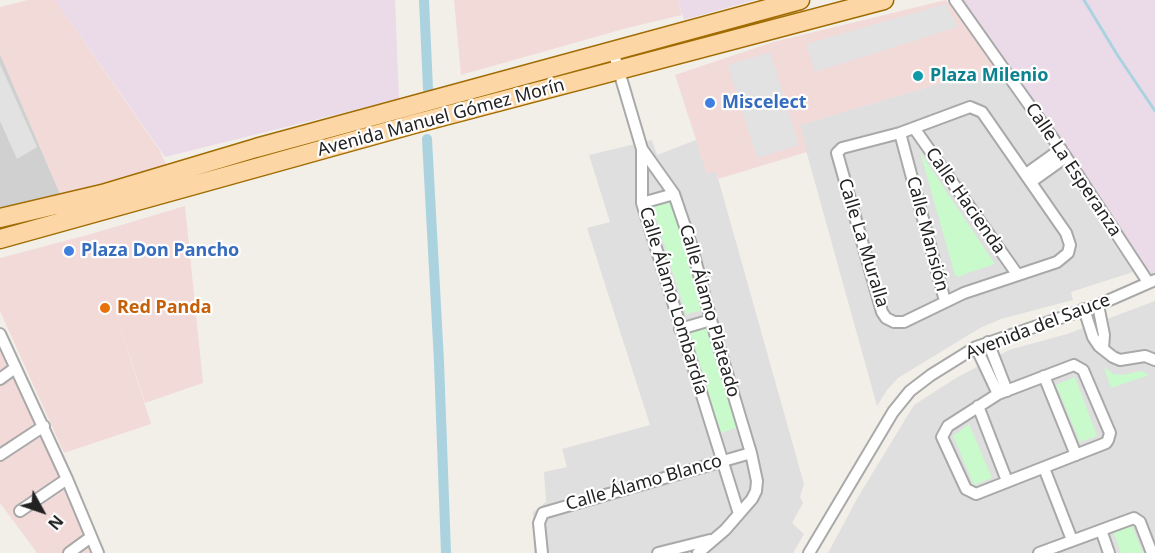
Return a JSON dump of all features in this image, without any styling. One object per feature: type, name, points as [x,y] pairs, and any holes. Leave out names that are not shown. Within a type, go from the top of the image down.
[{"type":"main road","name":"Avenida Manuel Gómez Morín","points":[[0,218],[102,194],[256,148],[800,0]]},
{"type":"main road","name":"Avenida Manuel Gómez Morín","points":[[0,239],[403,127],[884,0]]},
{"type":"street","name":"Calle La Esperanza","points":[[955,0],[1151,281]]},
{"type":"street","name":"Calle Álamo Lombardía","points":[[613,51],[642,149],[642,203],[739,514]]},
{"type":"street","name":"Calle La Muralla","points":[[970,107],[982,112],[1066,233],[1070,245],[1063,260],[1017,274],[945,301],[899,323],[886,318],[882,312],[837,156],[842,148],[914,128],[970,107]]},
{"type":"street","name":"Calle Hacienda","points":[[914,128],[1017,274]]},
{"type":"street","name":"Calle Mansión","points":[[900,133],[945,301]]},
{"type":"street","name":"Calle Álamo Plateado","points":[[642,149],[674,194],[691,244],[751,453],[757,481],[756,491],[739,514]]},
{"type":"street","points":[[1028,178],[1063,153]]},
{"type":"street","points":[[642,203],[674,194]]},
{"type":"street","name":"Avenida del Sauce","points":[[809,553],[893,412],[910,392],[931,375],[976,347],[1098,305],[1151,281]]},
{"type":"street","points":[[1098,305],[1104,335],[1103,348]]},
{"type":"street","points":[[1084,309],[1090,332],[1100,346],[1120,360],[1145,356],[1155,360]]},
{"type":"street","points":[[680,329],[711,320]]},
{"type":"street","points":[[0,334],[44,426],[98,553]]},
{"type":"street","points":[[988,342],[1002,393]]},
{"type":"street","points":[[976,347],[1002,393]]},
{"type":"street","points":[[1074,365],[1081,367],[1110,433],[1106,443],[976,494],[970,492],[966,489],[942,437],[948,426],[1002,393],[1074,365]]},
{"type":"street","points":[[0,379],[15,368]]},
{"type":"street","points":[[1044,376],[1076,455]]},
{"type":"street","points":[[978,406],[1007,481]]},
{"type":"street","points":[[0,455],[44,426]]},
{"type":"street","name":"Calle Álamo Blanco","points":[[542,553],[538,523],[540,517],[550,510],[751,453]]},
{"type":"street","points":[[1044,468],[1072,540]]},
{"type":"street","points":[[20,511],[67,479]]},
{"type":"street","points":[[698,553],[739,514]]},
{"type":"street","points":[[1039,553],[1130,519],[1137,519],[1140,522],[1152,553]]},
{"type":"street","points":[[1101,530],[1109,553]]},
{"type":"street","points":[[69,553],[91,537]]},
{"type":"street","points":[[658,553],[715,538]]},
{"type":"shaded area","points":[[28,0],[55,0],[160,151],[167,166],[60,194],[0,54],[0,7]]},
{"type":"shaded area","points":[[55,0],[395,0],[399,99],[165,157]]},
{"type":"shaded area","points":[[454,0],[678,0],[682,15],[627,28],[461,75]]},
{"type":"shaded area","points":[[678,0],[755,0],[684,20]]},
{"type":"shaded area","points":[[946,0],[995,67],[800,125],[807,152],[718,179],[716,171],[707,174],[675,75],[773,42]]},
{"type":"shaded area","points":[[959,0],[1155,0],[1155,279],[1105,230],[951,2]]},
{"type":"shaded area","points":[[946,4],[958,27],[815,72],[806,44]]},
{"type":"shaded area","points":[[770,52],[799,145],[757,158],[728,65]]},
{"type":"shaded area","points":[[0,54],[60,194],[0,211]]},
{"type":"shaded area","points":[[0,64],[37,147],[17,159],[0,121]]},
{"type":"shaded area","points":[[995,67],[1133,272],[1071,292],[1073,300],[1001,319],[980,328],[898,378],[877,406],[799,125]]},
{"type":"shaded area","points":[[652,140],[657,155],[696,140],[707,173],[716,171],[804,484],[800,497],[803,503],[792,523],[804,534],[793,553],[534,553],[533,512],[546,502],[544,472],[567,467],[562,449],[650,425],[587,228],[610,222],[589,155]]},
{"type":"shaded area","points":[[185,206],[203,383],[145,403],[113,304],[151,424],[64,453],[0,311],[0,258]]},
{"type":"shaded area","points":[[1155,301],[1155,553],[828,553],[858,497],[914,405],[956,378],[1009,350],[1067,334]]},
{"type":"shaded area","points":[[0,343],[94,553],[37,553],[0,503]]},
{"type":"green space","points":[[920,152],[995,264],[959,277],[955,275]]},
{"type":"green space","points":[[672,200],[703,310],[686,314],[652,206]]},
{"type":"green space","points":[[708,326],[738,427],[721,433],[690,332]]},
{"type":"green space","points":[[1104,367],[1113,374],[1123,375],[1141,371],[1149,375],[1111,388]]},
{"type":"green space","points":[[1075,377],[1097,436],[1080,442],[1056,385]]},
{"type":"green space","points":[[969,424],[992,478],[974,485],[953,436]]},
{"type":"green space","points":[[1131,524],[1143,553],[1121,553],[1113,531]]},
{"type":"waterway","points":[[424,0],[428,89]]},
{"type":"waterway","points":[[1084,0],[1155,111]]},
{"type":"waterway","points":[[427,139],[446,553]]},
{"type":"place","name":"Plaza Milenio","points":[[918,76]]},
{"type":"place","name":"Miscelect","points":[[710,103]]},
{"type":"place","name":"Plaza Don Pancho","points":[[69,251]]},
{"type":"place","name":"Red Panda","points":[[105,308]]}]
